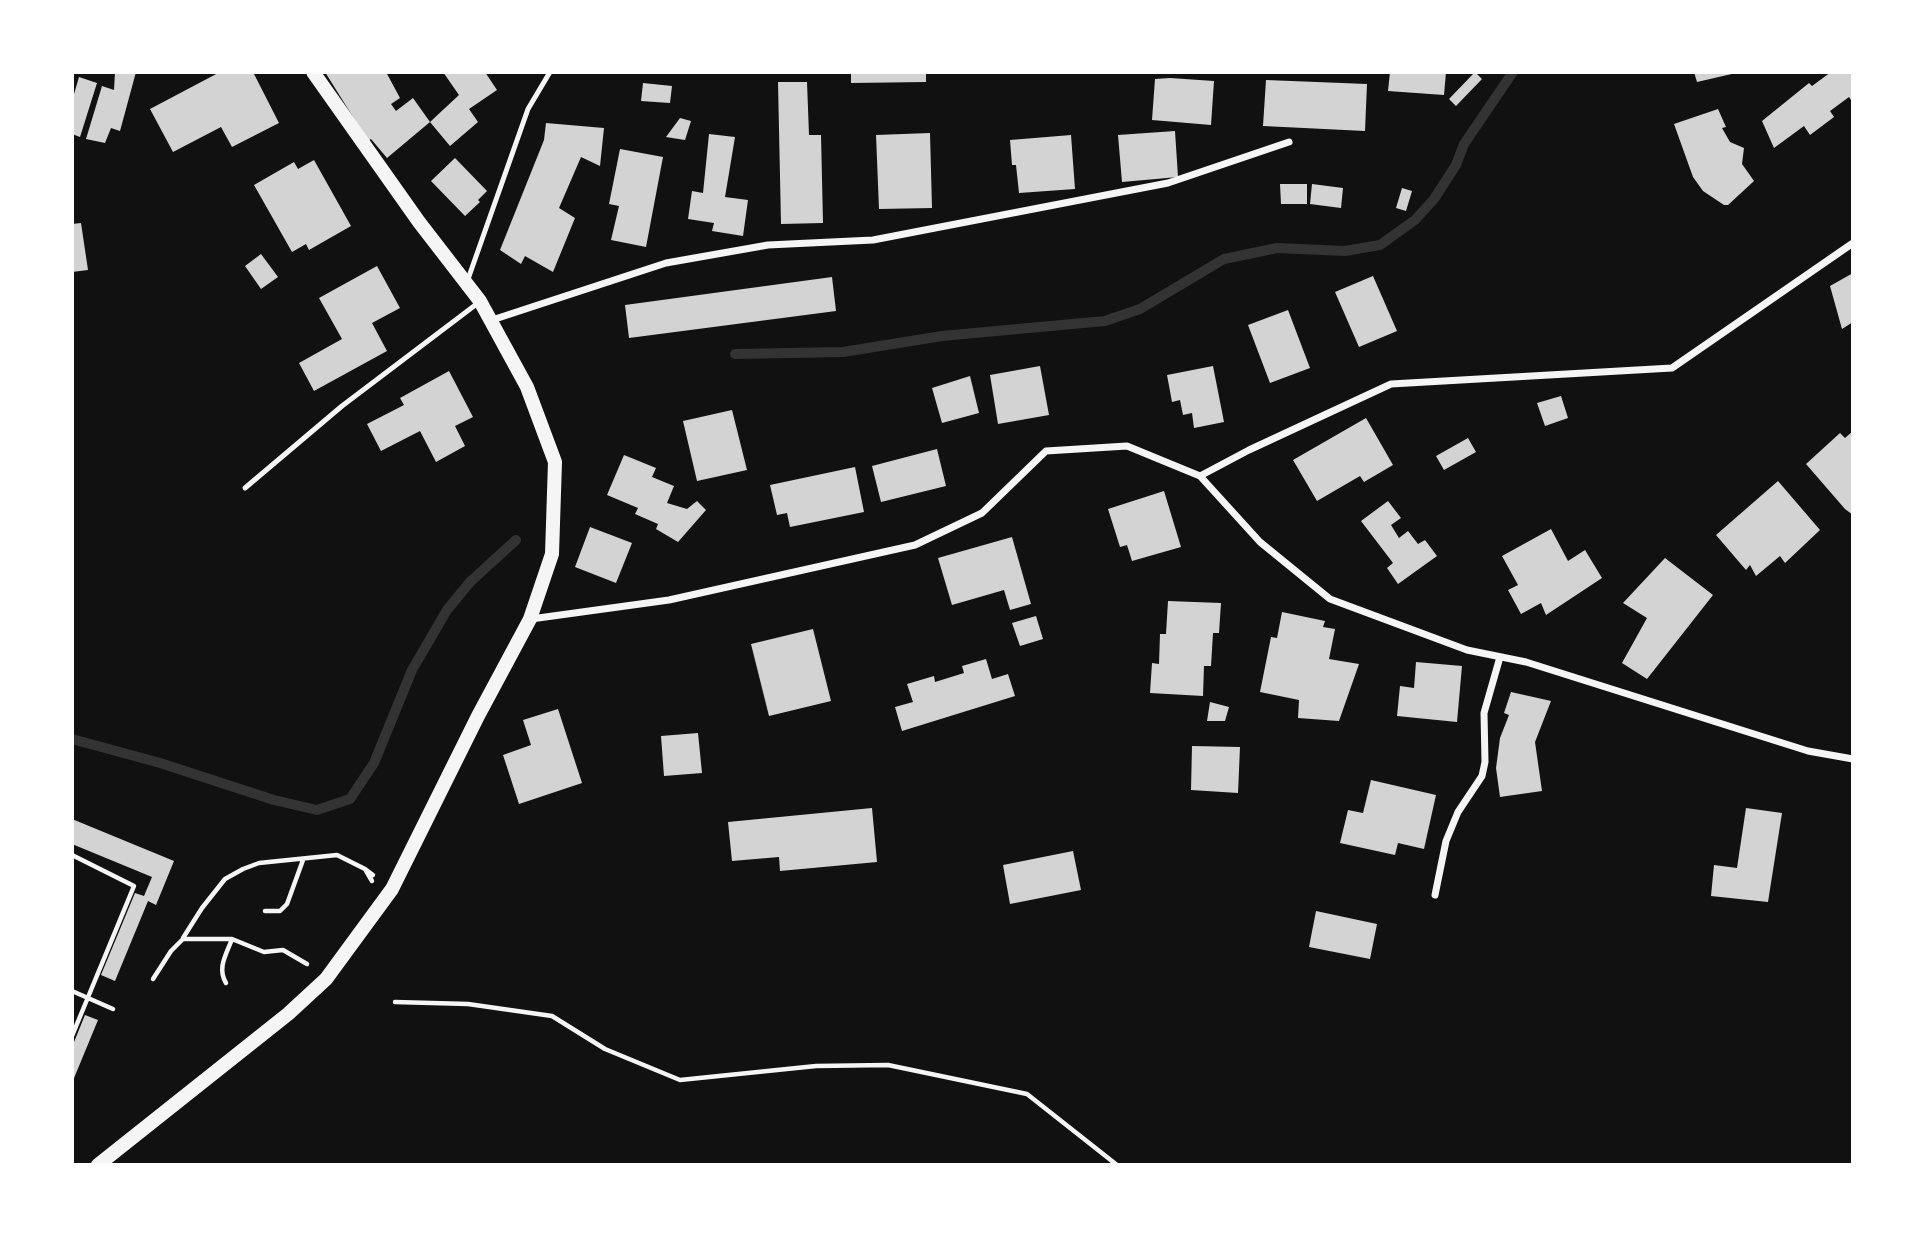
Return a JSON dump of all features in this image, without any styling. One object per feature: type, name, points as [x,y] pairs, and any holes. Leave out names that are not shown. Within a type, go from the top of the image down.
[{"type":"main road","points":[[98,1165],[288,1014],[326,979],[392,889],[478,716],[530,619],[552,554],[555,462],[527,387],[480,301],[419,222],[313,72]]},
{"type":"street","points":[[492,320],[666,263],[768,244],[873,240],[1088,199],[1168,183],[1289,142]]},
{"type":"street","points":[[1200,476],[1249,450],[1391,384],[1672,368],[1853,243]]},
{"type":"street","points":[[530,619],[669,600],[915,545],[982,513],[1046,451],[1127,446],[1200,476],[1260,542],[1330,599],[1467,650],[1526,662],[1808,751],[1853,759]]},
{"type":"street","points":[[1435,895],[1446,841],[1458,812],[1482,776],[1485,762],[1483,713],[1500,657]]},
{"type":"lane","points":[[467,282],[528,109],[550,72]]},
{"type":"lane","points":[[245,488],[342,406],[480,301]]},
{"type":"path","points":[[72,855],[134,886],[72,1036]]},
{"type":"path","points":[[153,979],[225,879],[259,863],[337,855],[365,869],[392,889]]},
{"type":"path","points":[[265,911],[280,911],[287,904],[303,860]]},
{"type":"path","points":[[365,869],[374,886]]},
{"type":"path","points":[[183,939],[232,939],[264,952],[283,950],[317,970]]},
{"type":"path","points":[[226,983],[222,976],[222,965],[232,939]]},
{"type":"path","points":[[72,991],[113,1009]]},
{"type":"path","points":[[396,1002],[468,1004],[552,1016],[604,1049],[680,1080],[816,1066],[888,1065],[1027,1094],[1117,1165]]},
{"type":"building","points":[[115,72],[136,72],[120,131],[111,128],[105,143],[86,139],[102,86],[114,90]]},
{"type":"building","points":[[220,72],[253,72],[279,123],[232,147],[221,127],[173,152],[150,109]]},
{"type":"building","points":[[325,72],[386,72],[400,98],[391,104],[396,111],[413,98],[430,122],[387,158],[371,139],[368,141]]},
{"type":"building","points":[[443,72],[485,72],[497,90],[469,109],[478,122],[450,146],[430,122],[459,95]]},
{"type":"building","points":[[851,72],[926,72],[926,82],[851,83]]},
{"type":"building","points":[[1390,72],[1446,72],[1444,95],[1388,91]]},
{"type":"building","points":[[1475,72],[1482,79],[1456,106],[1449,99]]},
{"type":"building","points":[[1694,72],[1736,72],[1736,73],[1697,82]]},
{"type":"building","points":[[1831,72],[1853,72],[1853,103],[1849,97],[1830,111],[1834,117],[1810,135],[1804,126],[1774,148],[1762,121],[1809,83],[1812,86]]},
{"type":"building","points":[[79,77],[97,83],[80,137],[72,134],[72,101]]},
{"type":"building","points":[[1155,79],[1214,81],[1211,125],[1152,120]]},
{"type":"building","points":[[1266,80],[1367,84],[1365,131],[1263,126]]},
{"type":"building","points":[[778,82],[807,82],[809,135],[821,135],[823,223],[781,224]]},
{"type":"building","points":[[643,83],[672,86],[670,103],[641,101]]},
{"type":"building","points":[[1718,109],[1726,127],[1722,128],[1730,142],[1744,148],[1742,164],[1754,181],[1728,205],[1703,191],[1693,177],[1674,124]]},
{"type":"building","points":[[680,118],[691,121],[685,140],[666,137]]},
{"type":"building","points":[[546,123],[604,128],[600,166],[581,157],[559,208],[575,218],[553,272],[525,256],[521,264],[500,250],[544,140]]},
{"type":"building","points":[[1175,131],[1178,177],[1122,182],[1118,135]]},
{"type":"building","points":[[930,133],[932,208],[879,209],[876,135]]},
{"type":"building","points":[[709,134],[735,137],[725,197],[748,200],[743,236],[712,231],[714,223],[688,219],[692,191],[703,193]]},
{"type":"building","points":[[1071,135],[1075,189],[1019,193],[1016,165],[1012,165],[1010,140]]},
{"type":"building","points":[[620,149],[663,157],[646,247],[611,240],[619,206],[609,204]]},
{"type":"building","points":[[455,158],[487,191],[465,216],[431,181]]},
{"type":"building","points":[[314,160],[351,226],[309,250],[306,244],[292,252],[254,185],[294,162],[298,169]]},
{"type":"building","points":[[1280,184],[1307,184],[1307,204],[1281,204]]},
{"type":"building","points":[[1312,184],[1343,188],[1341,208],[1310,204]]},
{"type":"building","points":[[1402,188],[1412,191],[1406,211],[1396,208]]},
{"type":"building","points":[[81,223],[88,270],[72,272],[72,224]]},
{"type":"building","points":[[261,254],[278,277],[261,289],[245,266]]},
{"type":"building","points":[[377,266],[400,308],[372,323],[387,351],[314,391],[299,363],[342,339],[319,298]]},
{"type":"building","points":[[1853,273],[1853,322],[1842,329],[1830,286]]},
{"type":"building","points":[[1373,276],[1397,331],[1359,347],[1335,292]]},
{"type":"building","points":[[832,277],[836,311],[629,338],[625,305]]},
{"type":"building","points":[[1288,310],[1310,368],[1270,383],[1248,325]]},
{"type":"building","points":[[1040,366],[1049,415],[998,424],[990,375]]},
{"type":"building","points":[[1213,366],[1224,422],[1194,428],[1192,413],[1183,415],[1180,400],[1172,402],[1167,375]]},
{"type":"building","points":[[449,371],[473,417],[455,426],[465,446],[436,462],[420,431],[381,451],[367,424],[404,405],[400,398]]},
{"type":"building","points":[[970,376],[979,413],[942,423],[932,388]]},
{"type":"building","points":[[1561,396],[1568,418],[1545,426],[1537,403]]},
{"type":"building","points":[[732,410],[747,470],[697,481],[683,421]]},
{"type":"building","points":[[1366,418],[1393,465],[1364,482],[1360,476],[1317,501],[1293,460]]},
{"type":"building","points":[[1853,431],[1853,515],[1806,464],[1840,433],[1845,438]]},
{"type":"building","points":[[1468,438],[1476,452],[1444,470],[1436,456]]},
{"type":"building","points":[[937,449],[946,486],[881,502],[872,466]]},
{"type":"building","points":[[624,455],[656,468],[652,477],[674,486],[667,503],[687,509],[697,501],[706,510],[678,542],[656,529],[658,524],[635,514],[638,508],[607,495]]},
{"type":"building","points":[[855,467],[864,512],[790,527],[787,513],[777,515],[770,485]]},
{"type":"building","points":[[1778,481],[1820,530],[1785,563],[1780,556],[1756,576],[1750,565],[1746,570],[1716,535]]},
{"type":"building","points":[[1164,491],[1181,547],[1132,561],[1127,545],[1120,547],[1108,509]]},
{"type":"building","points":[[1388,501],[1401,518],[1391,525],[1399,538],[1408,531],[1418,544],[1425,540],[1437,556],[1398,584],[1387,568],[1393,563],[1361,521]]},
{"type":"building","points":[[590,527],[632,543],[616,583],[575,567]]},
{"type":"building","points":[[1551,529],[1568,561],[1585,550],[1602,578],[1546,615],[1541,603],[1521,614],[1508,590],[1518,585],[1502,556]]},
{"type":"building","points":[[1012,537],[1031,604],[1010,610],[1004,590],[952,605],[938,558]]},
{"type":"building","points":[[1665,558],[1713,595],[1647,679],[1622,663],[1647,618],[1623,603]]},
{"type":"building","points":[[1168,601],[1221,603],[1219,633],[1213,633],[1211,666],[1204,666],[1203,696],[1150,693],[1152,663],[1159,664],[1160,634],[1166,634]]},
{"type":"building","points":[[1282,612],[1325,621],[1323,627],[1335,629],[1329,659],[1359,664],[1339,721],[1298,718],[1299,700],[1260,692],[1271,637],[1277,638]]},
{"type":"building","points":[[1036,616],[1043,639],[1020,646],[1012,623]]},
{"type":"building","points":[[813,629],[831,701],[769,716],[751,644]]},
{"type":"building","points":[[986,659],[992,679],[1008,674],[1015,696],[902,731],[895,707],[913,702],[907,684],[934,676],[935,682],[964,673],[962,666]]},
{"type":"building","points":[[1416,662],[1462,666],[1457,722],[1397,716],[1400,686],[1414,688]]},
{"type":"building","points":[[1511,692],[1551,701],[1535,742],[1542,791],[1500,797],[1496,768],[1500,738],[1509,715],[1504,713]]},
{"type":"building","points":[[1210,702],[1229,707],[1225,721],[1207,721]]},
{"type":"building","points":[[558,709],[582,783],[519,804],[503,755],[531,745],[523,720]]},
{"type":"building","points":[[698,733],[702,773],[664,776],[661,736]]},
{"type":"building","points":[[1192,746],[1240,747],[1238,793],[1191,790]]},
{"type":"building","points":[[1371,780],[1436,795],[1424,849],[1398,843],[1395,855],[1340,843],[1348,810],[1363,813]]},
{"type":"building","points":[[872,808],[877,862],[780,871],[779,857],[732,861],[728,822]]},
{"type":"building","points":[[1746,808],[1782,813],[1768,902],[1711,896],[1714,865],[1737,868]]},
{"type":"building","points":[[72,819],[174,861],[156,905],[148,901],[115,981],[101,975],[135,893],[144,896],[152,877],[72,844]]},
{"type":"building","points":[[1073,851],[1081,890],[1010,904],[1003,865]]},
{"type":"building","points":[[1316,911],[1377,924],[1370,959],[1309,947]]},
{"type":"building","points":[[85,1015],[98,1020],[72,1083],[72,1047]]},
{"type":"waterway","points":[[735,354],[843,352],[942,336],[1105,321],[1140,309],[1224,259],[1277,248],[1345,251],[1380,245],[1415,220],[1434,199],[1456,165],[1464,144],[1513,72]]},
{"type":"waterway","points":[[72,739],[160,763],[274,800],[317,810],[350,799],[374,763],[412,670],[447,610],[470,582],[516,540]]}]
